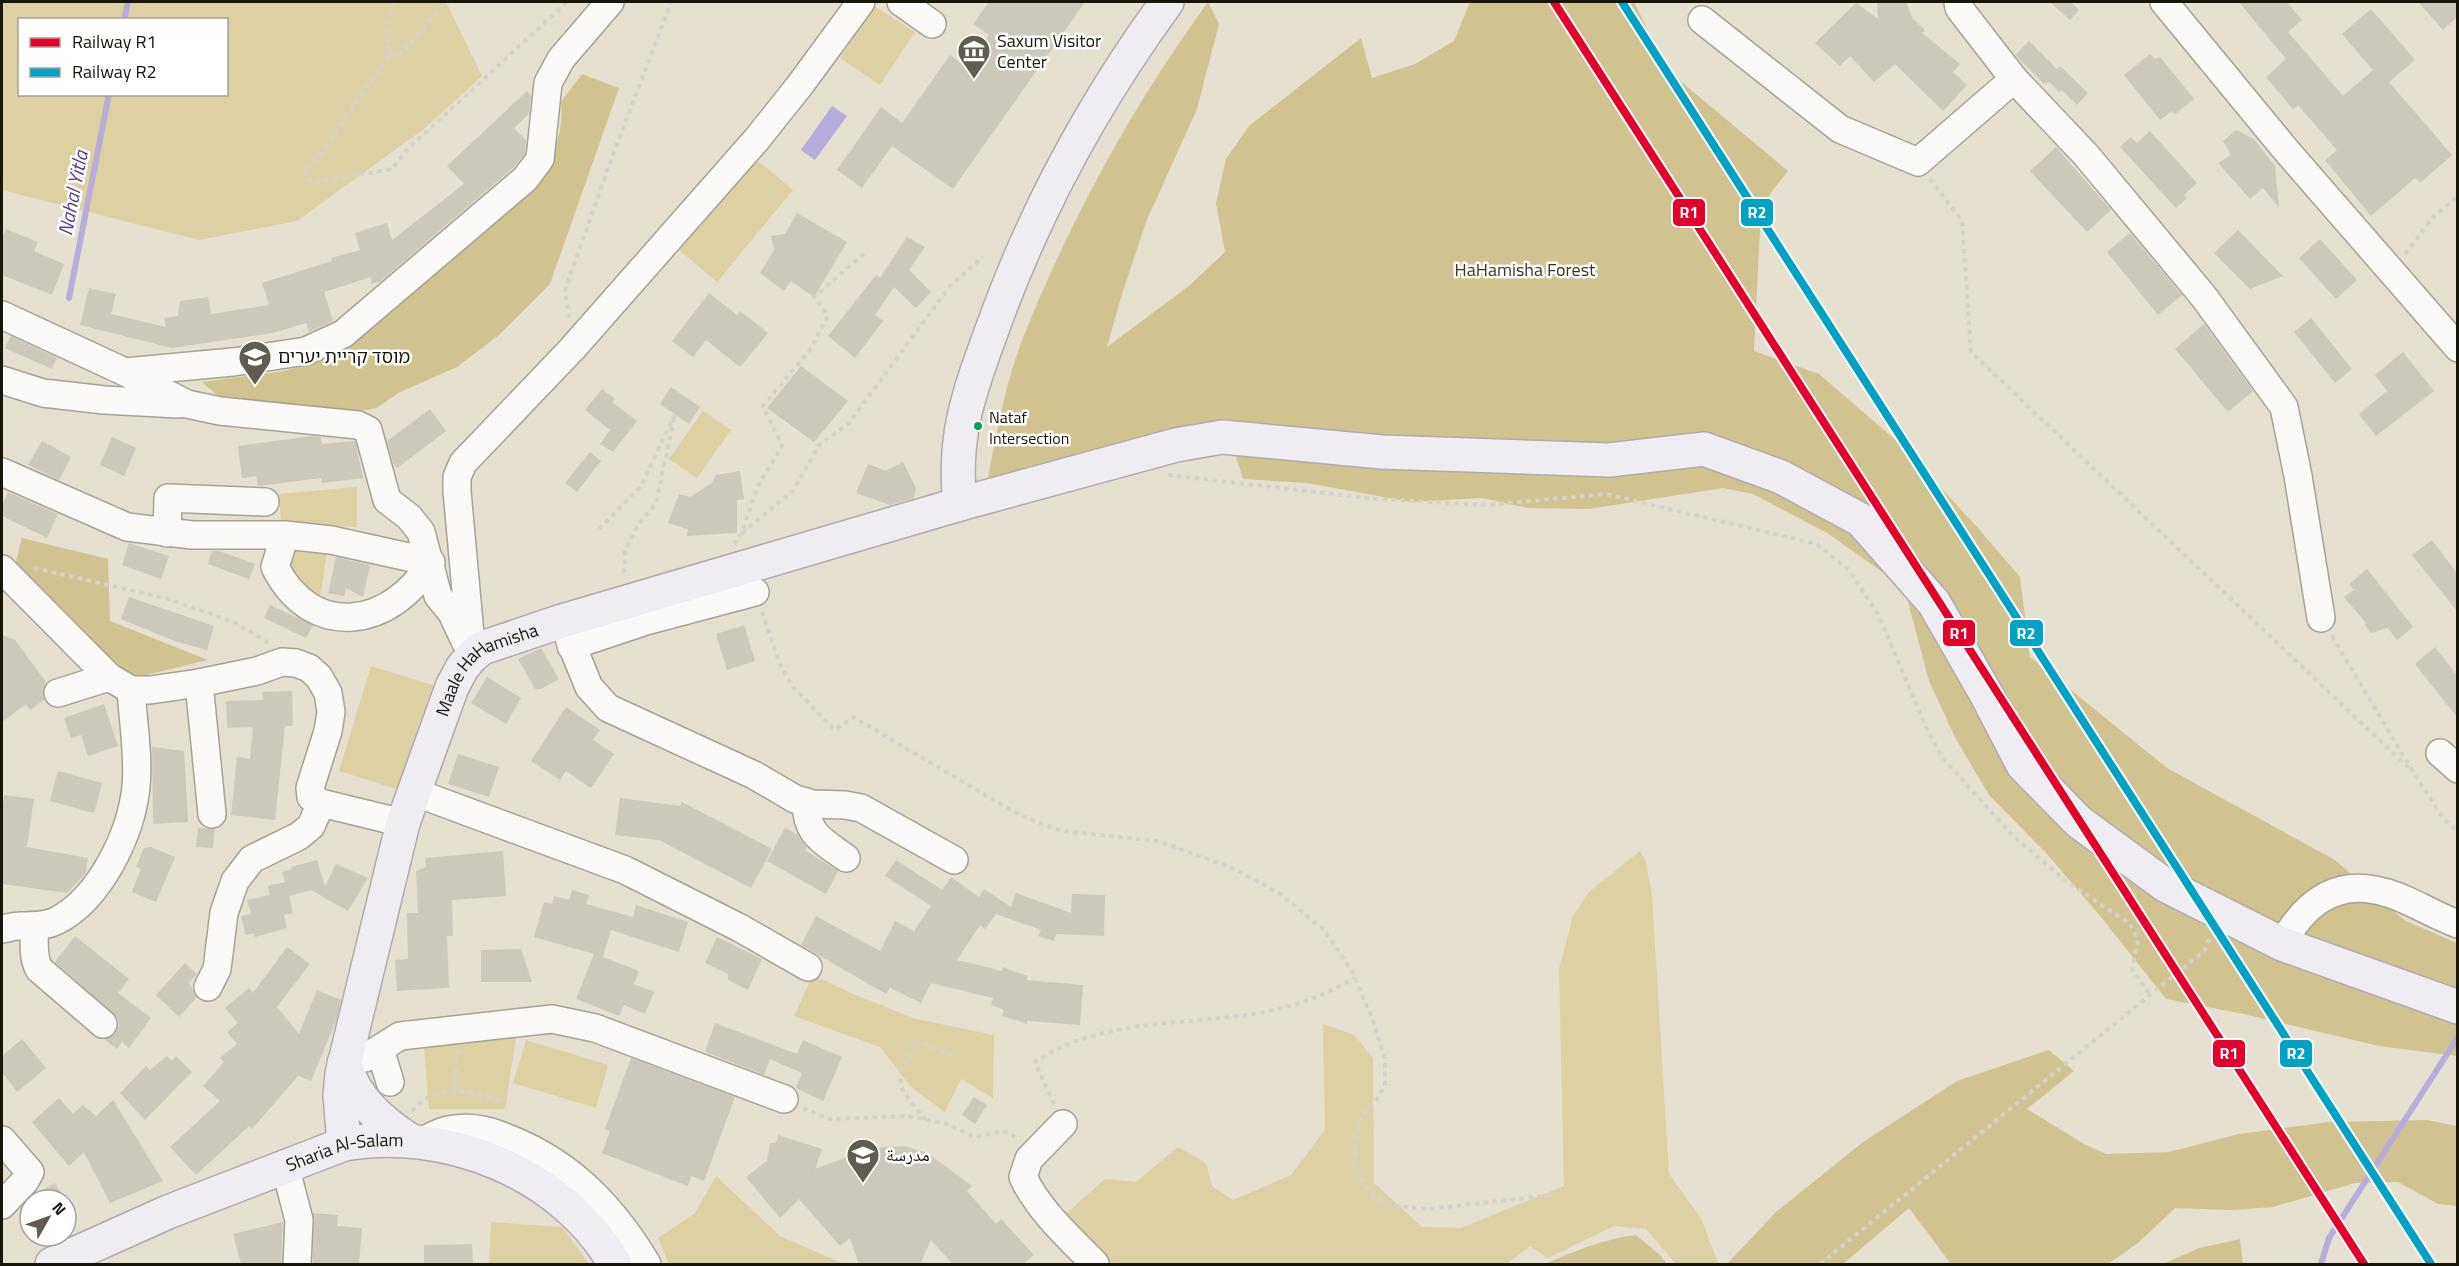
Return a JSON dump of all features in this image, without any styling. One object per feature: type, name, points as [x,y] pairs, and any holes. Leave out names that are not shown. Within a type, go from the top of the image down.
[{"type":"main road","points":[[960,504],[957,472],[960,429],[966,402],[1003,298],[1071,150],[1138,42],[1167,2]]},
{"type":"main road","name":"Maale HaHamisha","points":[[344,1144],[340,1095],[345,1061],[403,823],[452,687],[472,656],[498,641],[566,634],[623,603],[960,504],[1149,453],[1222,436],[1382,452],[1609,460],[1704,449],[1781,477],[1862,520],[1934,603],[1985,692],[2023,765],[2079,822],[2165,885],[2282,944],[2457,1007]]},
{"type":"main road","points":[[345,1061],[349,1080],[368,1107],[384,1123],[412,1139]]},
{"type":"main road","name":"Sharia Al-Salam","points":[[52,1264],[168,1212],[344,1144],[368,1139],[412,1139],[457,1149],[491,1161],[520,1174],[546,1190],[592,1231],[615,1264]]},
{"type":"street","points":[[125,372],[233,362],[306,351],[343,334],[516,186],[535,166],[540,159],[548,83],[561,59],[610,2]]},
{"type":"street","points":[[472,656],[457,477],[463,463],[573,349],[757,139],[800,86],[861,2]]},
{"type":"street","points":[[901,2],[932,24]]},
{"type":"street","points":[[1958,2],[1959,8],[2014,80],[2086,156],[2204,297],[2284,407],[2298,476],[2321,618]]},
{"type":"street","points":[[2164,2],[2285,150],[2457,348]]},
{"type":"street","points":[[1702,20],[1840,129],[1918,162],[2014,80]]},
{"type":"street","points":[[2,315],[125,372],[187,404]]},
{"type":"street","points":[[2,380],[43,393],[104,400],[187,404],[220,411],[358,425],[368,430],[387,500],[409,517],[422,532],[438,596],[452,613],[472,656]]},
{"type":"street","points":[[2,472],[127,527],[166,533],[285,535],[331,540],[431,562]]},
{"type":"street","points":[[166,533],[168,498],[265,502]]},
{"type":"street","points":[[285,535],[275,567],[282,581],[300,601],[320,612],[345,618],[369,616],[395,603],[421,580],[431,562]]},
{"type":"street","points":[[11,931],[55,922],[76,907],[97,884],[117,852],[132,816],[136,784],[120,684],[12,567]]},
{"type":"street","points":[[755,592],[646,621],[566,634],[589,687],[608,708],[754,775],[795,799],[861,808],[954,860]]},
{"type":"street","points":[[58,693],[120,684],[150,690],[258,671],[282,662],[296,663],[309,668],[318,677],[328,693],[331,712],[310,788],[311,797],[321,803],[403,823]]},
{"type":"street","points":[[199,683],[212,814]]},
{"type":"street","points":[[414,792],[625,870],[740,928],[808,967]]},
{"type":"street","points":[[806,802],[806,814],[813,833],[846,858]]},
{"type":"street","points":[[208,987],[217,969],[224,913],[235,881],[252,859],[299,836],[311,826],[321,803]]},
{"type":"street","points":[[2282,944],[2292,927],[2313,903],[2328,894],[2349,888],[2376,890],[2457,924]]},
{"type":"street","points":[[11,931],[36,946],[33,958],[39,969],[104,1024]]},
{"type":"street","points":[[345,1061],[359,1060],[400,1035],[552,1019],[576,1022],[784,1099]]},
{"type":"street","points":[[380,1049],[390,1082]]},
{"type":"street","points":[[1063,1124],[1037,1151],[1025,1168],[1023,1177],[1030,1192],[1095,1264]]},
{"type":"street","points":[[412,1139],[454,1129],[475,1128],[495,1132],[528,1146],[556,1162],[586,1185],[610,1209],[647,1264]]},
{"type":"street","points":[[2,1140],[30,1172],[26,1181],[2,1205]]},
{"type":"street","points":[[285,1166],[299,1220],[297,1264]]},
{"type":"path","points":[[393,2],[387,30],[389,55],[320,155],[304,171],[311,183],[392,169],[408,149],[567,2]]},
{"type":"path","points":[[389,55],[402,53],[446,2]]},
{"type":"path","points":[[573,349],[565,290],[670,2]]},
{"type":"path","points":[[1918,162],[1962,221],[1971,352],[2413,772]]},
{"type":"path","points":[[2392,272],[2434,216],[2457,196]]},
{"type":"path","points":[[864,254],[814,297],[828,316],[810,350],[763,406],[782,446],[757,487],[742,533],[793,491],[819,445],[849,423],[950,286],[983,257]]},
{"type":"path","points":[[598,529],[641,486],[675,414],[656,503],[638,525],[625,551],[623,603]]},
{"type":"path","points":[[1149,453],[1164,475],[1377,499],[1488,505],[1606,494],[1817,543],[1849,570],[1879,616],[1925,725],[1941,756],[2013,834],[2066,881],[2130,924],[2138,940],[2132,969],[2150,995]]},
{"type":"path","points":[[12,567],[165,598],[236,623],[269,641],[282,662]]},
{"type":"path","points":[[755,592],[781,667],[804,700],[835,730],[853,717],[1021,816],[1062,831],[1158,841],[1235,870],[1280,894],[1324,930],[1355,978],[1372,1018],[1385,1059],[1385,1086],[1377,1099],[1362,1115],[1355,1139],[1355,1169],[1362,1182],[1378,1199],[1394,1206],[1427,1209],[1552,1195]]},
{"type":"path","points":[[2321,618],[2413,772],[2443,818],[2457,832]]},
{"type":"path","points":[[1820,1264],[2204,951],[2222,914]]},
{"type":"path","points":[[1063,1124],[1035,1062],[1052,1050],[1122,1028],[1274,1011],[1310,1000],[1355,978]]},
{"type":"path","points":[[455,1090],[458,1029]]},
{"type":"path","points":[[926,1120],[901,1089],[899,1077],[916,1041],[958,1057]]},
{"type":"path","points":[[412,1139],[412,1111],[432,1094],[455,1090],[467,1091],[502,1101]]},
{"type":"path","points":[[784,1099],[829,1119],[900,1116],[947,1124],[975,1137],[1003,1131],[1026,1142],[1037,1151]]},
{"type":"shaded area","points":[[2,2],[446,2],[482,76],[425,128],[297,221],[199,240],[2,190]]},
{"type":"shaded area","points":[[874,6],[915,32],[880,85],[840,58]]},
{"type":"shaded area","points":[[832,106],[847,116],[815,160],[801,150]]},
{"type":"shaded area","points":[[752,156],[793,190],[717,282],[677,248]]},
{"type":"shaded area","points":[[703,411],[731,430],[697,478],[669,459]]},
{"type":"shaded area","points":[[357,487],[357,527],[281,522],[279,494]]},
{"type":"shaded area","points":[[297,546],[328,549],[319,601],[292,583],[285,555]]},
{"type":"shaded area","points":[[371,666],[436,686],[403,791],[339,771]]},
{"type":"shaded area","points":[[1640,851],[1646,862],[1652,895],[1669,1174],[1702,1220],[1718,1264],[1676,1264],[1646,1229],[1614,1226],[1548,1258],[1530,1246],[1506,1264],[1090,1264],[1053,1225],[1105,1179],[1136,1182],[1178,1147],[1206,1163],[1212,1186],[1233,1200],[1291,1175],[1325,1130],[1323,1024],[1354,1035],[1373,1058],[1374,1183],[1422,1227],[1461,1228],[1564,1186],[1559,969],[1573,916],[1589,892]]},
{"type":"shaded area","points":[[813,975],[916,1019],[994,1035],[993,1098],[961,1079],[945,1112],[911,1087],[880,1047],[794,1016]]},
{"type":"shaded area","points":[[517,1031],[505,1109],[429,1109],[424,1047]]},
{"type":"shaded area","points":[[526,1040],[608,1065],[596,1108],[513,1083]]},
{"type":"shaded area","points":[[716,1176],[780,1236],[844,1264],[669,1264],[658,1238],[695,1213]]},
{"type":"shaded area","points":[[491,1222],[562,1227],[589,1264],[489,1264]]},
{"type":"green space","name":"HaHamisha Forest","points":[[1208,2],[1219,24],[1197,109],[1146,222],[1107,347],[1190,285],[1225,252],[1216,203],[1226,159],[1249,126],[1361,38],[1372,78],[1415,64],[1454,41],[1470,2],[1634,2],[1667,70],[1788,171],[1761,210],[1754,351],[1819,374],[1898,442],[1978,528],[2020,577],[2030,657],[2167,768],[2335,860],[2404,920],[2457,943],[2457,1056],[2379,1046],[2244,1014],[2166,999],[2047,854],[1989,795],[1956,739],[1929,681],[1904,587],[1827,533],[1753,494],[1723,488],[1589,509],[1527,508],[1482,498],[1411,502],[1307,483],[1243,479],[1229,435],[987,484],[1011,373],[1023,338],[1061,250],[1129,122],[1180,41]]},
{"type":"green space","points":[[582,74],[619,88],[550,284],[499,335],[457,367],[398,393],[377,408],[338,415],[224,401],[202,382],[284,371],[330,357],[371,327],[536,186],[556,146],[561,125],[561,102]]},
{"type":"green space","points":[[22,538],[108,559],[110,621],[208,660],[138,677],[124,676],[15,565]]},
{"type":"green space","points":[[2049,1050],[2074,1071],[2027,1109],[2084,1144],[2106,1154],[2169,1152],[2239,1134],[2329,1122],[2427,1120],[2457,1126],[2457,1206],[2438,1204],[2398,1182],[2355,1183],[2273,1207],[2232,1210],[2175,1208],[2138,1243],[2108,1264],[1951,1264],[1909,1208],[1843,1264],[1727,1264],[1776,1212],[1863,1142],[1957,1081]]},
{"type":"green space","points":[[1636,1235],[1667,1264],[1545,1264],[1578,1250]]},
{"type":"green space","points":[[2240,1239],[2243,1264],[2163,1264],[2199,1248]]},
{"type":"building","points":[[989,2],[1085,2],[953,189],[892,146],[862,188],[837,170],[881,107],[902,123],[950,55],[966,67],[989,35],[973,24]]},
{"type":"building","points":[[1877,2],[1906,2],[1913,19],[1925,30],[1922,33],[1960,64],[1953,72],[1967,85],[1943,111],[1895,64],[1874,82],[1850,56],[1840,66],[1815,43],[1856,3],[1878,19]]},
{"type":"building","points":[[2050,2],[2071,2],[2079,10],[2070,20]]},
{"type":"building","points":[[2239,2],[2287,2],[2302,20],[2288,32],[2343,96],[2373,70],[2342,34],[2371,9],[2415,60],[2389,82],[2452,155],[2420,183],[2415,178],[2371,216],[2325,160],[2337,150],[2298,105],[2293,109],[2266,77],[2286,59]]},
{"type":"building","points":[[2418,2],[2457,2],[2457,17],[2443,30]]},
{"type":"building","points":[[2029,41],[2057,69],[2060,66],[2088,93],[2077,105],[2062,90],[2059,92],[2049,82],[2044,84],[2015,55]]},
{"type":"building","points":[[2150,54],[2155,59],[2160,57],[2194,99],[2175,114],[2172,111],[2160,120],[2124,75]]},
{"type":"building","points":[[527,91],[531,96],[529,114],[514,128],[526,140],[525,153],[513,168],[381,281],[371,284],[371,277],[324,292],[333,321],[309,332],[306,323],[273,333],[172,348],[80,325],[89,288],[116,294],[111,314],[166,327],[164,318],[178,316],[180,301],[208,297],[211,314],[269,305],[262,283],[360,250],[355,233],[387,223],[392,240],[464,184],[447,166]]},
{"type":"building","points":[[2236,130],[2254,139],[2275,166],[2279,207],[2263,188],[2250,199],[2218,163],[2231,155],[2223,141]]},
{"type":"building","points":[[2150,131],[2197,183],[2184,195],[2187,198],[2176,208],[2120,147],[2131,137],[2137,143]]},
{"type":"building","points":[[2056,147],[2111,210],[2087,232],[2030,171]]},
{"type":"building","points":[[797,213],[847,242],[814,297],[791,281],[784,291],[760,273],[774,250],[771,236],[785,234]]},
{"type":"building","points":[[6,229],[38,242],[34,251],[64,264],[52,295],[2,275],[2,239]]},
{"type":"building","points":[[2238,230],[2283,276],[2250,289],[2214,253]]},
{"type":"building","points":[[2130,233],[2182,295],[2158,315],[2107,252]]},
{"type":"building","points":[[907,237],[925,247],[909,270],[931,292],[916,308],[894,287],[875,315],[883,321],[855,358],[828,336],[876,275],[880,278]]},
{"type":"building","points":[[2320,239],[2357,280],[2336,299],[2299,258]]},
{"type":"building","points":[[709,293],[737,315],[740,311],[768,333],[740,367],[706,340],[693,357],[672,341]]},
{"type":"building","points":[[2311,318],[2352,369],[2335,383],[2294,332]]},
{"type":"building","points":[[2204,324],[2253,391],[2228,412],[2175,349]]},
{"type":"building","points":[[11,336],[57,358],[52,369],[5,348]]},
{"type":"building","points":[[2403,352],[2434,391],[2376,436],[2359,414],[2387,391],[2375,375]]},
{"type":"building","points":[[801,366],[848,401],[814,442],[767,408]]},
{"type":"building","points":[[671,387],[700,407],[689,424],[660,404]]},
{"type":"building","points":[[602,389],[615,399],[612,402],[637,421],[613,452],[600,444],[610,430],[585,410]]},
{"type":"building","points":[[430,409],[446,431],[397,468],[393,463],[387,441]]},
{"type":"building","points":[[312,436],[321,437],[322,444],[355,441],[363,478],[322,483],[321,478],[258,486],[256,476],[242,478],[238,446]]},
{"type":"building","points":[[112,437],[136,448],[124,476],[100,465]]},
{"type":"building","points":[[42,441],[71,457],[59,480],[28,465]]},
{"type":"building","points":[[590,452],[601,461],[577,492],[565,483]]},
{"type":"building","points":[[903,462],[916,488],[914,498],[890,505],[856,493],[868,464],[886,471]]},
{"type":"building","points":[[740,471],[744,499],[737,500],[737,533],[687,536],[688,529],[668,523],[679,494],[690,497],[712,483],[716,475]]},
{"type":"building","points":[[8,492],[58,514],[47,538],[2,516],[2,505]]},
{"type":"building","points":[[2432,540],[2457,573],[2457,611],[2412,555]]},
{"type":"building","points":[[129,543],[169,556],[161,579],[122,565]]},
{"type":"building","points":[[212,551],[219,551],[255,564],[249,579],[208,564]]},
{"type":"building","points":[[336,557],[370,565],[363,597],[346,588],[344,596],[328,593]]},
{"type":"building","points":[[2367,569],[2413,627],[2397,640],[2388,628],[2371,633],[2366,623],[2344,597],[2354,590],[2349,584]]},
{"type":"building","points":[[129,597],[214,626],[207,650],[175,641],[121,619]]},
{"type":"building","points":[[270,605],[313,625],[306,638],[264,618]]},
{"type":"building","points":[[744,625],[755,661],[727,670],[716,634]]},
{"type":"building","points":[[2,635],[15,640],[46,682],[43,690],[44,700],[30,710],[26,704],[2,722]]},
{"type":"building","points":[[2435,647],[2457,675],[2457,717],[2415,664]]},
{"type":"building","points":[[541,648],[559,679],[541,689],[535,689],[518,659]]},
{"type":"building","points":[[487,677],[521,698],[506,724],[471,703]]},
{"type":"building","points":[[292,691],[293,726],[285,726],[275,820],[231,815],[237,757],[250,759],[253,727],[227,728],[226,701],[263,700],[263,692]]},
{"type":"building","points":[[104,704],[118,746],[88,756],[81,735],[71,738],[64,718]]},
{"type":"building","points":[[566,707],[600,730],[593,740],[614,754],[591,788],[566,771],[560,780],[531,761]]},
{"type":"building","points":[[152,747],[184,751],[188,822],[153,824]]},
{"type":"building","points":[[458,754],[499,767],[489,797],[448,784]]},
{"type":"building","points":[[58,771],[102,783],[94,813],[50,801]]},
{"type":"building","points":[[4,795],[34,799],[27,847],[88,858],[86,873],[67,893],[2,884]]},
{"type":"building","points":[[620,798],[680,806],[682,802],[772,849],[751,888],[659,840],[615,835]]},
{"type":"building","points":[[198,828],[215,829],[213,848],[196,847]]},
{"type":"building","points":[[785,828],[798,835],[807,848],[805,850],[838,871],[826,894],[767,861]]},
{"type":"building","points":[[151,847],[175,857],[156,902],[132,892],[141,869],[136,867],[144,848]]},
{"type":"building","points":[[503,851],[506,896],[452,900],[453,936],[447,936],[449,988],[397,991],[395,960],[408,959],[407,913],[418,913],[416,871],[426,867],[425,858]]},
{"type":"building","points":[[317,860],[325,887],[336,864],[368,878],[348,911],[311,890],[289,896],[293,913],[284,915],[287,928],[255,937],[254,933],[246,935],[241,916],[251,914],[247,900],[270,895],[268,886],[285,882],[282,872],[292,869],[291,867]]},
{"type":"building","points":[[896,860],[942,890],[951,877],[979,897],[984,889],[1011,907],[1016,893],[1071,913],[1072,894],[1105,895],[1104,936],[1056,934],[1054,941],[1038,936],[1041,930],[996,914],[985,929],[980,925],[957,960],[1002,971],[1003,967],[1027,976],[1027,980],[1083,985],[1080,1025],[1027,1021],[1027,1024],[1002,1016],[1004,1010],[991,1005],[993,998],[931,983],[921,1003],[890,988],[886,994],[801,945],[816,916],[880,951],[895,921],[914,931],[931,906],[885,876]]},
{"type":"building","points":[[572,890],[589,895],[586,904],[633,917],[636,905],[688,922],[679,952],[611,930],[603,957],[639,971],[634,984],[654,992],[645,1014],[624,1005],[619,1016],[576,999],[594,954],[534,937],[544,902],[552,904],[554,896],[569,900]]},
{"type":"building","points":[[75,936],[129,979],[118,993],[151,1018],[129,1048],[122,1042],[117,1049],[104,1039],[115,1034],[119,1026],[118,1018],[55,962]]},
{"type":"building","points":[[717,937],[762,959],[748,990],[728,980],[728,974],[705,963]]},
{"type":"building","points":[[287,947],[310,964],[277,1007],[299,1034],[317,990],[341,1000],[336,1021],[311,1081],[298,1076],[252,1129],[249,1126],[196,1175],[170,1147],[220,1101],[203,1086],[224,1062],[220,1058],[237,1044],[227,1032],[238,1023],[225,1008],[249,988],[253,993]]},
{"type":"building","points":[[521,949],[532,982],[481,982],[481,950]]},
{"type":"building","points":[[185,963],[197,974],[189,983],[197,997],[179,1017],[156,995]]},
{"type":"building","points":[[715,1023],[797,1054],[803,1040],[842,1057],[823,1101],[796,1088],[802,1073],[770,1059],[764,1075],[705,1052]]},
{"type":"building","points":[[22,1039],[46,1068],[17,1092],[2,1072],[2,1056]]},
{"type":"building","points":[[167,1056],[172,1061],[176,1056],[192,1072],[145,1120],[120,1093],[146,1066],[150,1070]]},
{"type":"building","points":[[631,1058],[735,1097],[704,1181],[691,1176],[688,1186],[602,1153],[610,1131],[605,1129]]},
{"type":"building","points":[[974,1097],[987,1105],[975,1124],[962,1115]]},
{"type":"building","points":[[59,1098],[73,1114],[83,1105],[96,1116],[113,1100],[163,1181],[110,1203],[84,1152],[69,1166],[32,1122]]},
{"type":"building","name":"مدرسة","points":[[778,1135],[822,1149],[815,1169],[871,1148],[905,1146],[929,1154],[972,1186],[967,1191],[996,1224],[1001,1219],[1034,1255],[1023,1264],[953,1264],[931,1240],[920,1264],[859,1264],[850,1238],[840,1246],[799,1199],[780,1218],[746,1177],[767,1161],[770,1143],[776,1143]]},
{"type":"building","points":[[55,1183],[58,1188],[46,1188]]},
{"type":"building","points":[[313,1213],[338,1215],[337,1226],[362,1228],[359,1264],[313,1264]]},
{"type":"building","points":[[283,1222],[281,1264],[241,1264],[233,1234]]},
{"type":"building","points":[[472,1244],[473,1264],[424,1264],[424,1245]]},
{"type":"waterway","name":"Nahal Yitla","points":[[124,18],[128,2]]},
{"type":"waterway","name":"Nahal Yitla","points":[[69,298],[109,96]]},
{"type":"waterway","points":[[2321,1264],[2329,1238],[2458,1037]]},
{"type":"rail line","name":"R1","points":[[1554,2],[2364,1264]]},
{"type":"rail line","name":"R2","points":[[1622,2],[2431,1264]]},
{"type":"place","name":"Saxum Visitor Center","points":[[974,80]]},
{"type":"place","name":"מוסד קריית יערים","points":[[255,386]]},
{"type":"place","name":"Nataf Intersection","points":[[978,426]]},
{"type":"place","name":"مدرسة","points":[[863,1184]]}]
